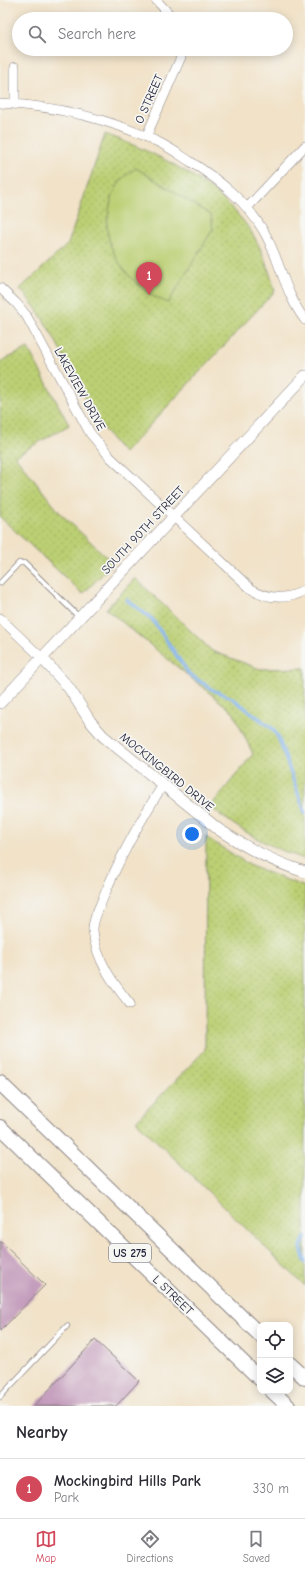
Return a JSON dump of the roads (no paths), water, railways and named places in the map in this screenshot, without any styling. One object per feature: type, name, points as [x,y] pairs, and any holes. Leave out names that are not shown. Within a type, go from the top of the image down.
[{"type":"main road","name":"US 275","points":[[0,1083],[257,1331]]},
{"type":"main road","name":"L STREET","points":[[0,1127],[257,1376]]},
{"type":"main road","points":[[293,1367],[305,1378]]},
{"type":"main road","points":[[275,1394],[288,1406]]},
{"type":"street","points":[[156,0],[167,12]]},
{"type":"street","name":"O STREET","points":[[146,137],[181,56]]},
{"type":"street","points":[[15,68],[15,104]]},
{"type":"street","points":[[0,103],[49,108],[81,114],[146,137],[159,142],[219,181],[247,208],[268,239],[292,299],[305,320]]},
{"type":"street","points":[[247,208],[305,146]]},
{"type":"street","name":"LAKEVIEW DRIVE","points":[[0,288],[26,315],[97,443],[250,588],[268,597],[279,598],[287,597],[305,590]]},
{"type":"street","name":"SOUTH 90TH STREET","points":[[2,698],[42,658],[305,376]]},
{"type":"street","points":[[0,618],[42,658]]},
{"type":"street","name":"MOCKINGBIRD DRIVE","points":[[42,658],[69,688],[102,736],[234,840],[268,858],[305,872]]},
{"type":"street","points":[[130,1004],[108,975],[98,950],[93,930],[99,909],[116,866],[137,825],[163,785]]},
{"type":"lane","points":[[0,584],[19,563],[24,563],[80,617]]},
{"type":"lane","points":[[0,1397],[67,1326]]},
{"type":"waterway","points":[[127,600],[152,619],[189,674],[213,690],[232,698],[273,729],[278,737],[305,813]]},
{"type":"waterway","points":[[305,1237],[301,1247],[305,1262]]},
{"type":"place","name":"Mockingbird Hills Park","points":[[149,295]]}]
